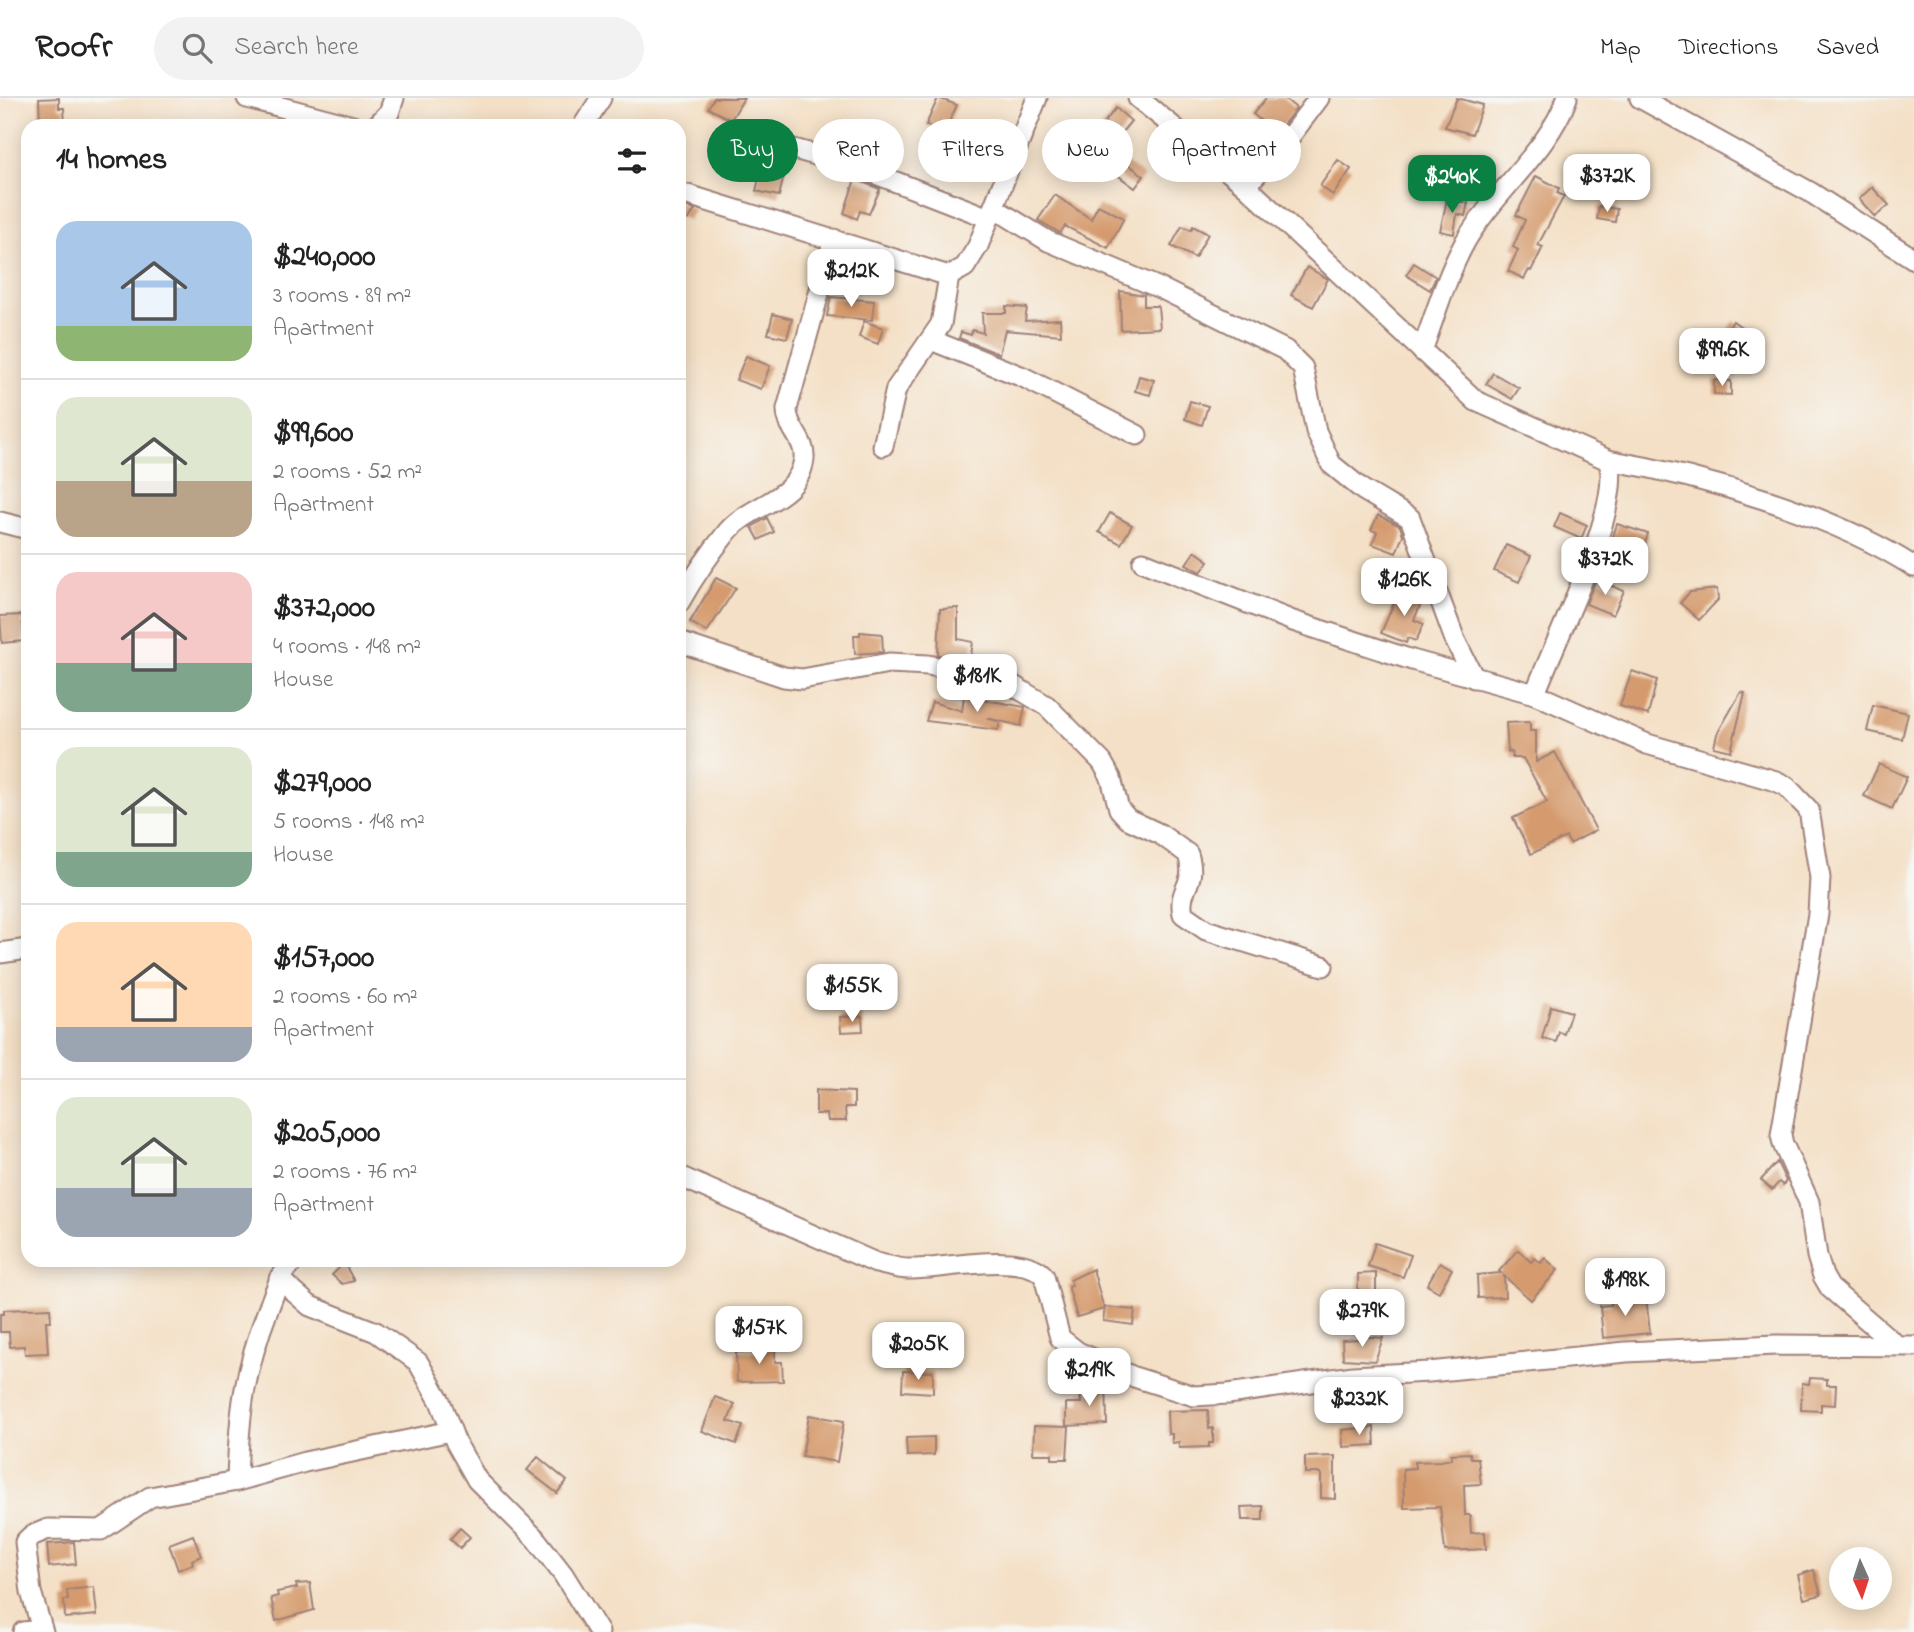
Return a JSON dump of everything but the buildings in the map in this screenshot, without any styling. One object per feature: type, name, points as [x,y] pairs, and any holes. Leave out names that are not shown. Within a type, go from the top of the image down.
[{"type":"street","points":[[247,98],[326,119]]},
{"type":"street","points":[[383,119],[389,113],[394,98]]},
{"type":"street","points":[[588,119],[601,98]]},
{"type":"street","points":[[688,195],[949,276],[965,267],[992,213],[1037,98]]},
{"type":"street","points":[[1138,98],[1246,186],[1476,401],[1608,460],[1692,477],[1770,503],[1891,552],[1914,567]]},
{"type":"street","points":[[1246,186],[1288,139],[1319,98]]},
{"type":"street","points":[[1422,351],[1465,242],[1510,178],[1557,122],[1567,98]]},
{"type":"street","points":[[1652,101],[1810,192],[1914,259]]},
{"type":"street","points":[[798,150],[855,166],[992,213],[1048,241],[1162,289],[1284,350],[1299,361],[1307,376],[1315,431],[1323,451],[1341,474],[1410,518],[1455,640],[1474,678]]},
{"type":"street","points":[[686,593],[729,531],[759,506],[786,493],[799,473],[803,450],[789,423],[787,408],[834,239]]},
{"type":"street","points":[[883,446],[896,389],[931,340],[945,313],[949,276]]},
{"type":"street","points":[[931,340],[1023,377],[1137,435]]},
{"type":"street","points":[[1535,694],[1602,524],[1612,482],[1608,460]]},
{"type":"street","points":[[0,522],[21,527]]},
{"type":"street","points":[[1143,562],[1293,621],[1474,678],[1535,694],[1647,744],[1786,786],[1808,810],[1819,878],[1818,914],[1782,1135],[1783,1144],[1814,1218],[1823,1276],[1830,1288],[1905,1345]]},
{"type":"street","points":[[686,644],[784,677],[803,679],[889,663],[939,666],[1004,680],[1047,706],[1102,762],[1111,778],[1119,809],[1128,819],[1160,834],[1188,854],[1193,875],[1182,897],[1183,914],[1206,930],[1322,966]]},
{"type":"street","points":[[0,953],[21,949]]},
{"type":"street","points":[[686,1179],[876,1263],[906,1269],[992,1263],[1029,1266],[1041,1272],[1046,1281],[1060,1338],[1078,1352],[1134,1377],[1194,1396],[1227,1394],[1353,1376],[1429,1372],[1626,1352],[1776,1345],[1905,1345]]},
{"type":"street","points":[[237,1481],[240,1409],[247,1368],[279,1279],[289,1267]]},
{"type":"street","points":[[279,1279],[310,1306],[376,1332],[418,1362],[440,1401],[451,1431],[477,1480],[535,1538],[599,1632]]},
{"type":"street","points":[[36,1631],[24,1557],[25,1542],[31,1536],[48,1529],[101,1530],[150,1497],[237,1481],[305,1462],[451,1431]]}]
